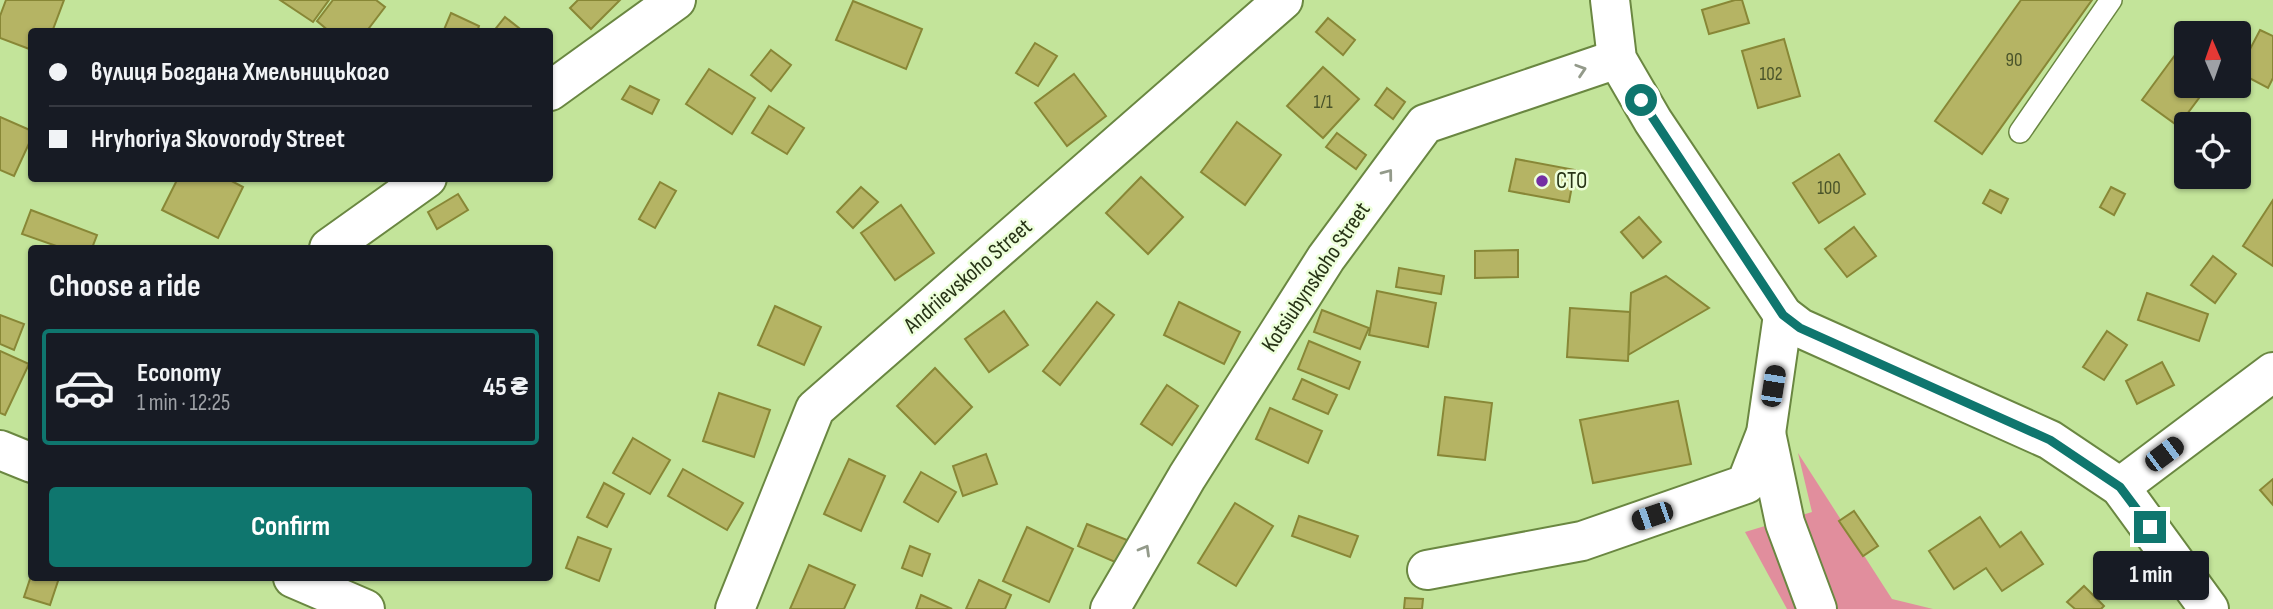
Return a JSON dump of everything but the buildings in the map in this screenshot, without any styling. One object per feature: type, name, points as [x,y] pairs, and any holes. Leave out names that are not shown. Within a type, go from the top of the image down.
[{"type":"street","points":[[553,89],[676,0]]},
{"type":"street","name":"Andriievskoho Street","points":[[735,609],[815,409],[1283,0]]},
{"type":"street","points":[[1610,0],[1617,59],[1653,121],[1783,315],[1800,328],[2050,440],[2120,487],[2209,609]]},
{"type":"street","name":"Kotsiubynskoho Street","points":[[1110,609],[1187,477],[1326,258],[1425,124],[1617,59]]},
{"type":"street","points":[[333,245],[421,182]]},
{"type":"street","points":[[1427,570],[1581,541],[1746,484],[1766,433],[1783,315]]},
{"type":"street","points":[[2120,487],[2273,372]]},
{"type":"street","points":[[1766,433],[1784,523],[1817,609]]},
{"type":"street","points":[[300,581],[365,609]]},
{"type":"lane","points":[[2020,132],[2111,0]]},
{"type":"shaded area","points":[[1798,453],[1892,599],[1933,609],[1787,609],[1745,532],[1812,512]]},
{"type":"place","name":"СТО","points":[[1542,181]]},
{"type":"route","points":[[1641,100],[1783,315],[1800,328],[2050,440],[2120,487],[2150,527]]}]
